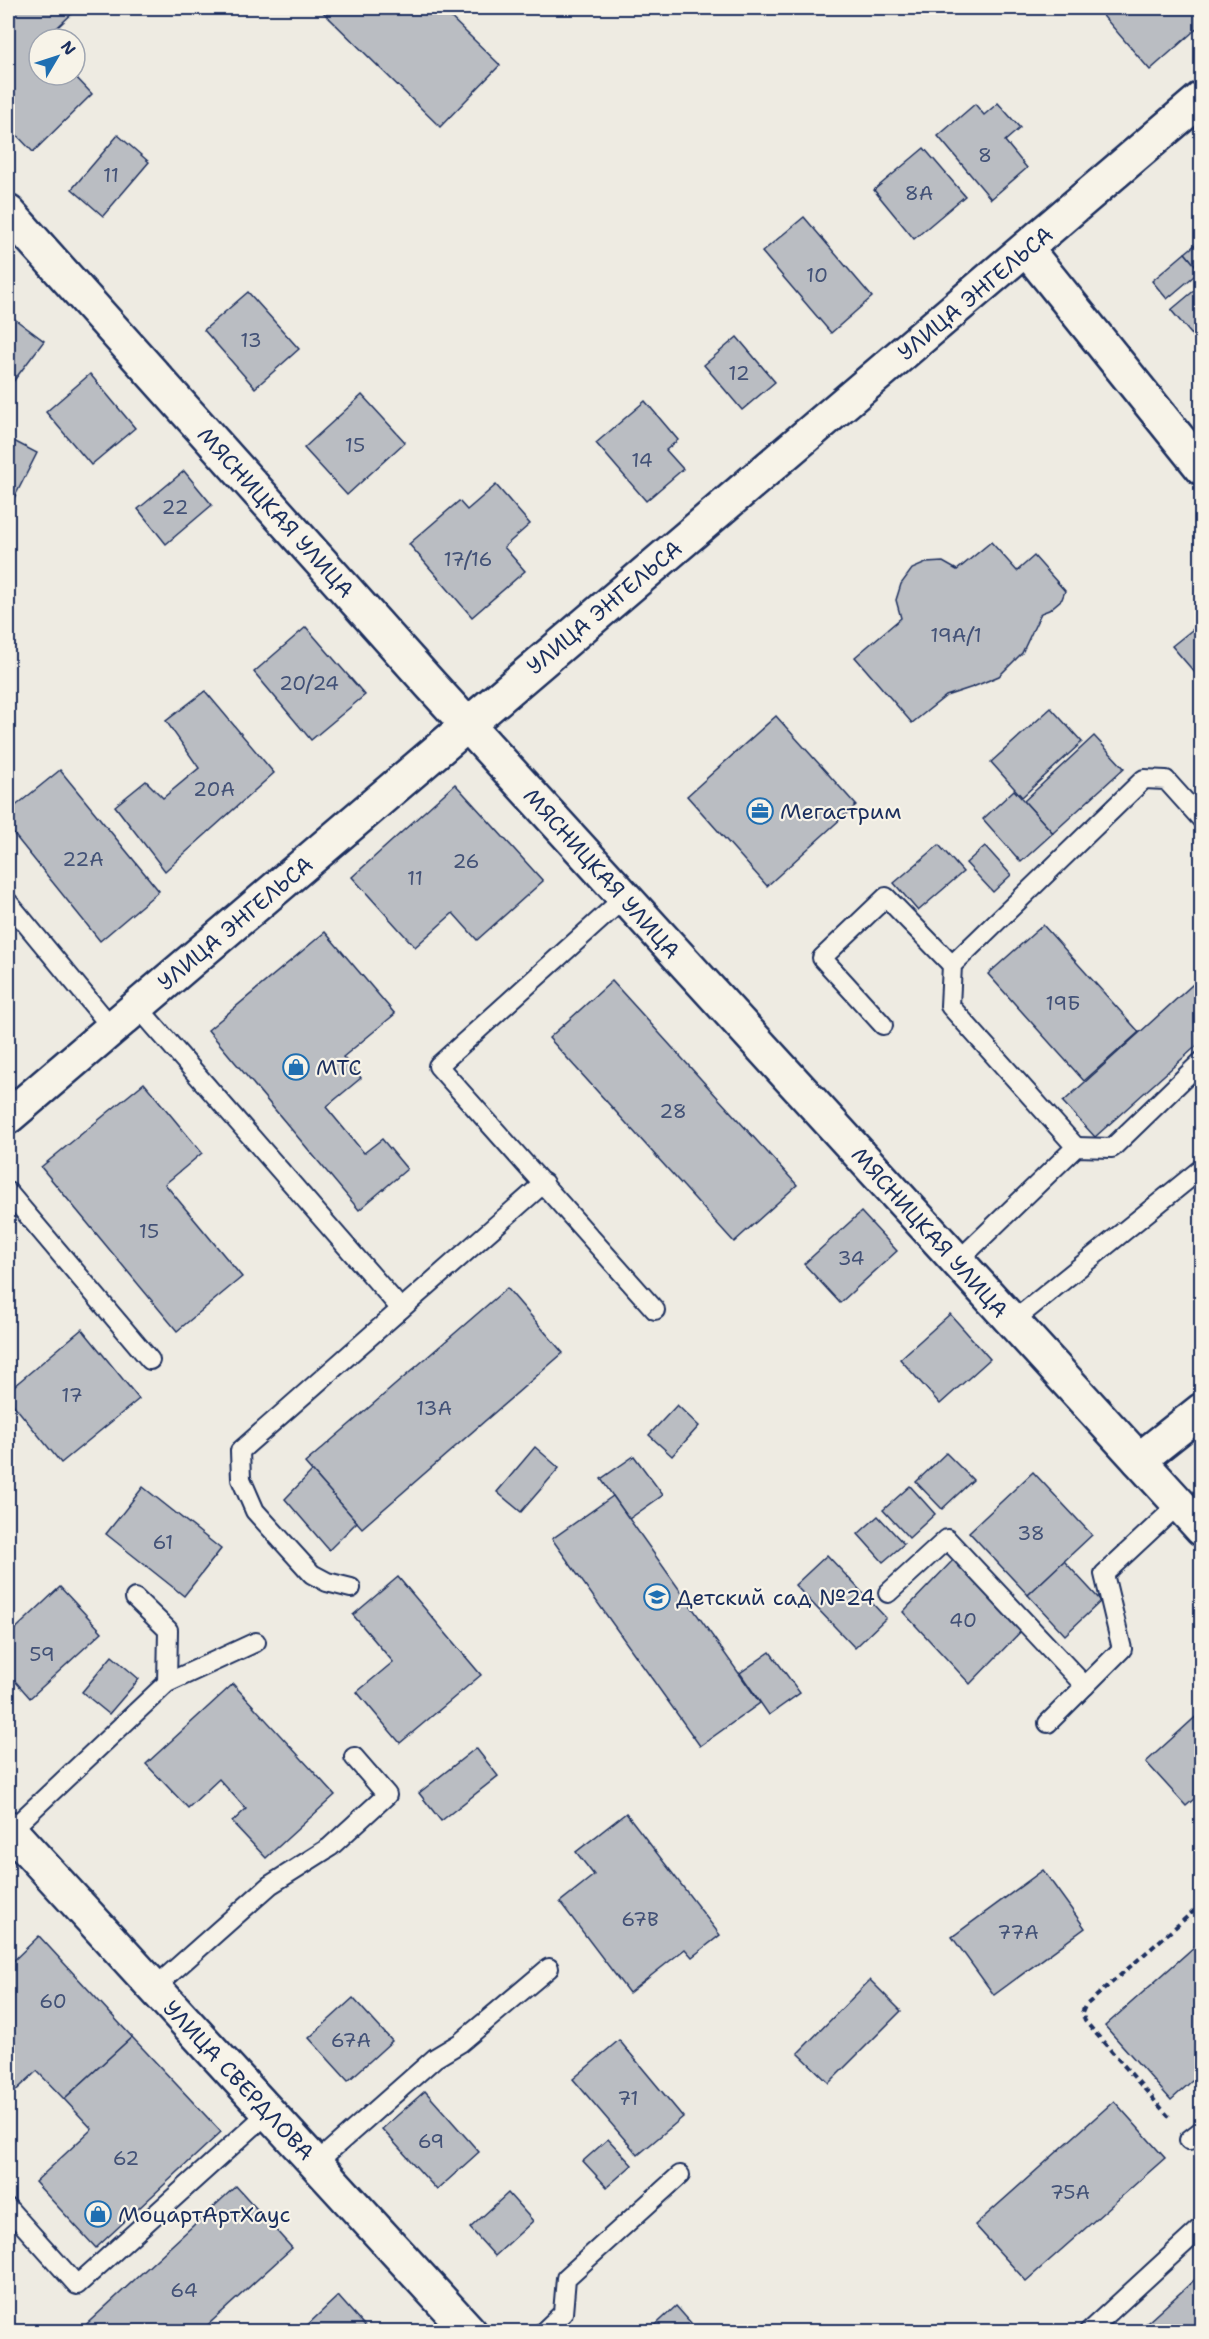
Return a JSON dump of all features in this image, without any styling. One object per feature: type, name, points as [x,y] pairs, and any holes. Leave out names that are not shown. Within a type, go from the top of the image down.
[{"type":"street","name":"УЛИЦА ЭНГЕЛЬСА","points":[[8,1117],[1202,98]]},
{"type":"street","name":"МЯСНИЦКАЯ УЛИЦА","points":[[8,212],[624,898],[1202,1529]]},
{"type":"street","points":[[1026,249],[1202,468]]},
{"type":"street","points":[[1139,1460],[1202,1410]]},
{"type":"street","name":"УЛИЦА СВЕРДЛОВА","points":[[9,1829],[470,2331]]},
{"type":"lane","points":[[1076,1147],[951,1006],[952,965],[1144,779],[1166,780],[1202,820]]},
{"type":"lane","points":[[883,1025],[822,958],[886,897],[952,965]]},
{"type":"lane","points":[[624,898],[438,1066],[655,1310]]},
{"type":"lane","points":[[8,902],[112,1028]]},
{"type":"lane","points":[[137,1006],[401,1309]]},
{"type":"lane","points":[[957,1262],[1076,1147],[1112,1148],[1202,1061]]},
{"type":"lane","points":[[1012,1322],[1201,1170]]},
{"type":"lane","points":[[351,1587],[327,1582],[312,1574],[255,1511],[241,1479],[240,1451],[544,1183]]},
{"type":"lane","points":[[8,1192],[150,1360]]},
{"type":"lane","points":[[1048,1723],[1122,1649],[1104,1574],[1179,1504]]},
{"type":"lane","points":[[888,1593],[947,1539],[1085,1686]]},
{"type":"lane","points":[[135,1598],[168,1630],[167,1683]]},
{"type":"lane","points":[[9,1829],[167,1683],[256,1642]]},
{"type":"lane","points":[[154,1988],[270,1884],[330,1847],[387,1795],[354,1757]]},
{"type":"lane","points":[[316,2163],[435,2058],[460,2043],[549,1968]]},
{"type":"lane","points":[[8,2208],[77,2285],[269,2112]]},
{"type":"lane","points":[[543,2331],[563,2313],[566,2278],[680,2175]]},
{"type":"lane","points":[[1088,2331],[1202,2227]]},
{"type":"path","points":[[1195,2135],[1085,2021],[1083,2013],[1085,2006],[1202,1904]]},
{"type":"building","points":[[8,8],[78,8],[58,27],[27,27],[27,87],[85,87],[92,94],[33,152],[8,126]]},
{"type":"building","points":[[324,8],[441,8],[500,65],[440,127],[321,10]]},
{"type":"building","points":[[1101,8],[1202,8],[1202,24],[1150,70],[1098,10]]},
{"type":"building","points":[[998,103],[1020,128],[1005,141],[1027,168],[991,199],[938,136],[975,104],[984,115]]},
{"type":"building","points":[[118,135],[149,162],[103,216],[72,189]]},
{"type":"building","points":[[924,148],[965,196],[914,239],[874,190]]},
{"type":"building","points":[[804,217],[872,297],[831,333],[762,252]]},
{"type":"building","points":[[1202,239],[1202,274],[1185,253]]},
{"type":"building","points":[[1185,253],[1200,271],[1167,299],[1152,281]]},
{"type":"building","points":[[1202,284],[1202,347],[1171,310]]},
{"type":"building","points":[[248,292],[299,349],[255,388],[204,330]]},
{"type":"building","points":[[8,314],[44,341],[9,387],[8,386]]},
{"type":"building","points":[[737,337],[775,382],[742,410],[704,365]]},
{"type":"building","points":[[90,374],[135,428],[91,465],[46,412]]},
{"type":"building","points":[[362,395],[405,442],[347,495],[304,448]]},
{"type":"building","points":[[645,401],[678,440],[666,450],[683,469],[646,501],[596,443]]},
{"type":"building","points":[[8,438],[37,453],[8,510]]},
{"type":"building","points":[[184,471],[212,505],[166,544],[138,509]]},
{"type":"building","points":[[496,485],[530,524],[504,547],[525,571],[472,617],[409,544],[459,501],[467,510]]},
{"type":"building","points":[[991,542],[1017,571],[1034,556],[1065,591],[1062,599],[1049,610],[1041,613],[1022,653],[999,676],[946,696],[912,723],[855,657],[901,618],[896,600],[901,584],[912,569],[926,563],[943,562],[957,570]]},
{"type":"building","points":[[1202,622],[1202,681],[1172,646]]},
{"type":"building","points":[[306,627],[365,695],[311,740],[254,672]]},
{"type":"building","points":[[205,691],[274,773],[165,871],[115,806],[146,781],[163,798],[199,768],[166,721]]},
{"type":"building","points":[[1051,708],[1082,742],[1022,797],[991,762]]},
{"type":"building","points":[[776,716],[856,805],[767,886],[687,796]]},
{"type":"building","points":[[1094,736],[1124,768],[1053,833],[1024,801]]},
{"type":"building","points":[[60,770],[159,891],[100,941],[8,827],[8,812]]},
{"type":"building","points":[[455,784],[543,881],[477,940],[453,913],[415,947],[352,877]]},
{"type":"building","points":[[1014,790],[1053,833],[1021,862],[983,819]]},
{"type":"building","points":[[939,845],[963,872],[918,911],[894,883]]},
{"type":"building","points":[[985,846],[1011,875],[993,892],[966,863]]},
{"type":"building","points":[[1043,925],[1139,1032],[1084,1081],[988,974]]},
{"type":"building","name":"МТС","points":[[325,932],[395,1014],[343,1057],[361,1078],[326,1107],[364,1153],[382,1139],[407,1169],[359,1210],[208,1030]]},
{"type":"building","points":[[1202,976],[1202,1041],[1095,1137],[1063,1102]]},
{"type":"building","points":[[612,981],[797,1185],[734,1242],[549,1038]]},
{"type":"building","points":[[144,1083],[202,1153],[165,1184],[242,1277],[177,1331],[41,1167]]},
{"type":"building","points":[[861,1212],[897,1251],[840,1303],[804,1264]]},
{"type":"building","points":[[507,1288],[563,1353],[362,1528],[305,1463]]},
{"type":"building","points":[[950,1314],[990,1359],[940,1404],[900,1359]]},
{"type":"building","points":[[82,1329],[139,1399],[61,1463],[8,1398],[8,1391]]},
{"type":"building","points":[[677,1405],[699,1426],[672,1456],[649,1435]]},
{"type":"building","points":[[535,1447],[559,1468],[521,1512],[497,1492]]},
{"type":"building","points":[[946,1453],[973,1480],[942,1509],[916,1482]]},
{"type":"building","points":[[634,1456],[663,1495],[629,1519],[601,1479]]},
{"type":"building","points":[[312,1471],[357,1522],[329,1550],[285,1499]]},
{"type":"building","points":[[1033,1472],[1092,1535],[1028,1595],[969,1532]]},
{"type":"building","points":[[910,1486],[935,1514],[909,1538],[883,1510]]},
{"type":"building","points":[[143,1487],[221,1549],[184,1596],[106,1534]]},
{"type":"building","points":[[613,1496],[760,1703],[700,1746],[552,1539]]},
{"type":"building","points":[[878,1516],[904,1544],[883,1562],[858,1534]]},
{"type":"building","points":[[827,1555],[886,1618],[855,1648],[795,1585]]},
{"type":"building","points":[[955,1558],[1024,1628],[970,1684],[903,1612]]},
{"type":"building","points":[[1064,1561],[1101,1601],[1065,1635],[1028,1595]]},
{"type":"building","points":[[398,1577],[481,1675],[400,1743],[357,1692],[393,1662],[353,1615]]},
{"type":"building","points":[[60,1587],[102,1632],[30,1698],[8,1673],[8,1636]]},
{"type":"building","points":[[770,1652],[800,1693],[769,1715],[740,1673]]},
{"type":"building","points":[[112,1656],[139,1679],[109,1714],[82,1692]]},
{"type":"building","points":[[233,1684],[335,1795],[266,1858],[232,1822],[246,1809],[219,1779],[188,1808],[146,1764]]},
{"type":"building","points":[[1202,1711],[1202,1792],[1186,1806],[1146,1762]]},
{"type":"building","points":[[476,1748],[498,1776],[441,1821],[419,1793]]},
{"type":"building","points":[[626,1813],[720,1935],[692,1957],[685,1949],[629,1993],[560,1902],[594,1875],[576,1852]]},
{"type":"building","points":[[1043,1870],[1085,1928],[994,1995],[952,1937]]},
{"type":"building","points":[[39,1936],[132,2037],[64,2099],[37,2071],[8,2098],[8,1966]]},
{"type":"building","points":[[1202,1940],[1202,2072],[1171,2100],[1105,2026]]},
{"type":"building","points":[[870,1980],[901,2011],[829,2083],[798,2053]]},
{"type":"building","points":[[353,1998],[392,2041],[348,2081],[309,2038]]},
{"type":"building","points":[[132,2037],[221,2132],[96,2248],[35,2182],[92,2129],[64,2099]]},
{"type":"building","points":[[619,2040],[683,2117],[638,2155],[573,2079]]},
{"type":"building","points":[[425,2091],[479,2152],[437,2190],[382,2129]]},
{"type":"building","points":[[1114,2101],[1165,2158],[1026,2281],[975,2225]]},
{"type":"building","points":[[608,2139],[632,2165],[607,2187],[583,2161]]},
{"type":"building","points":[[236,2186],[292,2248],[200,2332],[78,2332]]},
{"type":"building","points":[[508,2193],[533,2221],[495,2256],[470,2228]]},
{"type":"building","points":[[1202,2273],[1202,2332],[1137,2332]]},
{"type":"building","points":[[338,2296],[370,2332],[300,2332]]},
{"type":"building","points":[[676,2306],[699,2332],[648,2332]]},
{"type":"place","name":"Мегастрим","points":[[760,811]]},
{"type":"place","name":"МТС","points":[[296,1067]]},
{"type":"place","name":"Детский сад №24","points":[[657,1597]]},
{"type":"place","name":"МоцартАртХаус","points":[[98,2214]]}]
